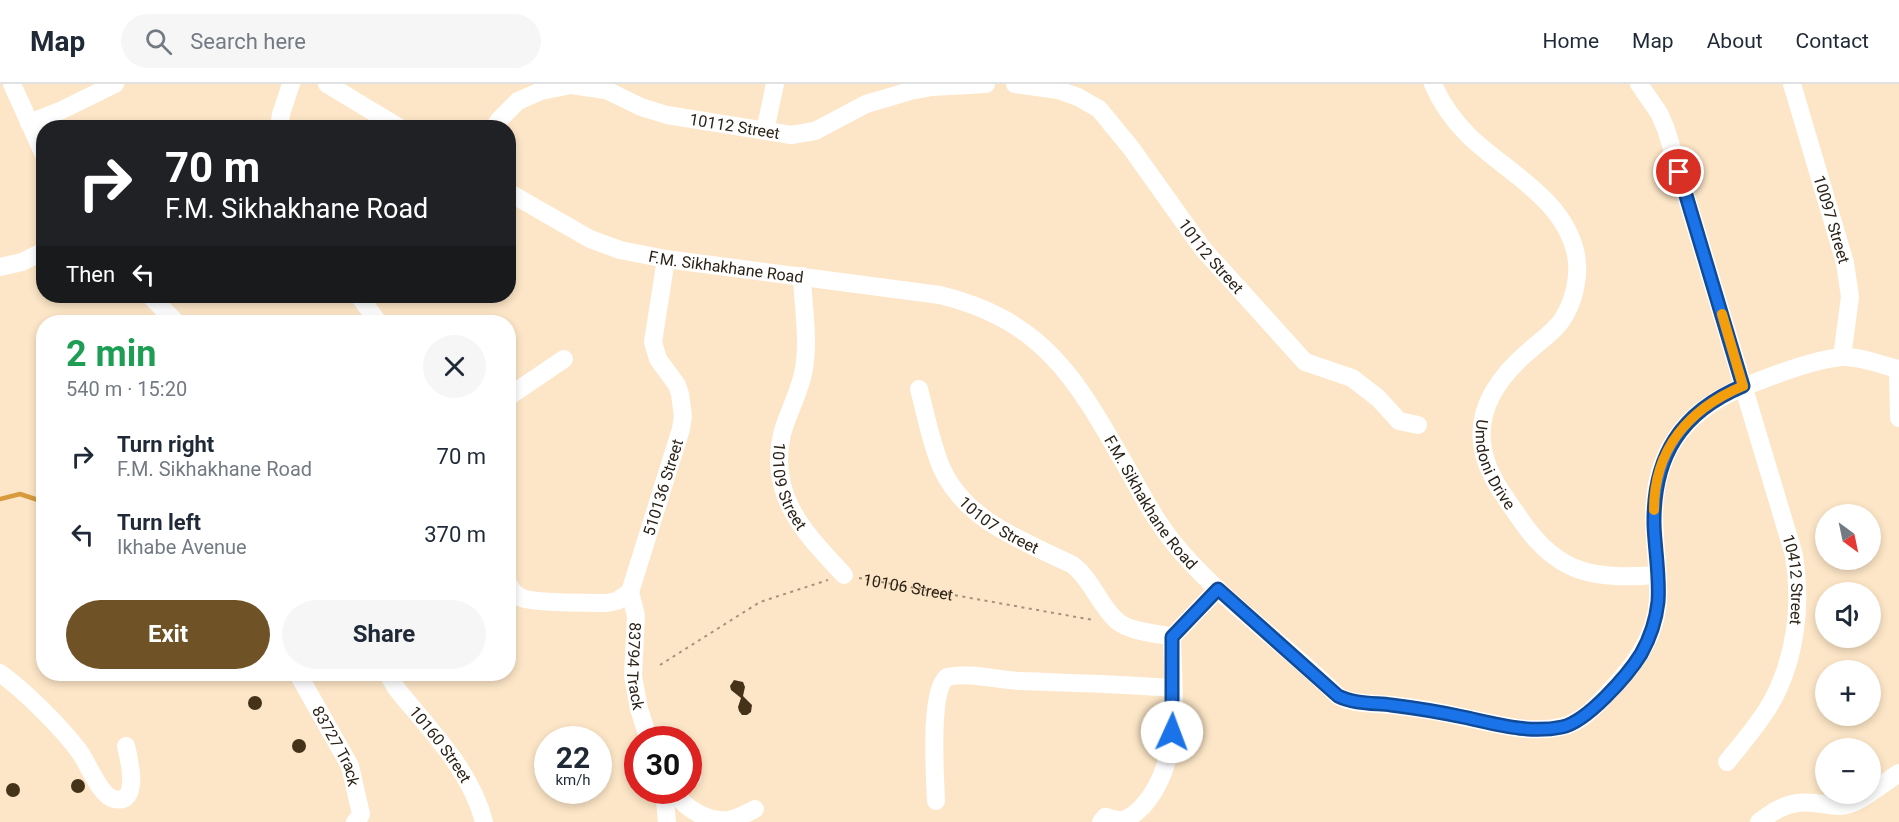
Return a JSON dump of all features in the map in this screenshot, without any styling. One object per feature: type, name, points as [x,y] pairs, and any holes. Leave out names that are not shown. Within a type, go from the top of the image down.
[{"type":"street","points":[[12,84],[36,138]]},
{"type":"street","points":[[37,120],[115,84]]},
{"type":"street","points":[[280,120],[291,84]]},
{"type":"street","points":[[327,84],[387,120]]},
{"type":"street","points":[[765,131],[775,84]]},
{"type":"street","name":"10112 Street","points":[[499,120],[518,101],[541,91],[571,85],[606,90],[641,107],[667,116],[791,135],[815,131],[884,97],[932,87],[986,84]]},
{"type":"street","name":"10112 Street","points":[[1015,84],[1058,90],[1089,102],[1099,109],[1131,148],[1203,249],[1298,354],[1311,365],[1352,378],[1378,398],[1399,421],[1418,425]]},
{"type":"street","name":"Umdoni Drive","points":[[1433,84],[1439,98],[1469,135],[1534,189],[1550,206],[1566,230],[1576,260],[1575,285],[1570,307],[1561,321],[1513,365],[1491,395],[1481,427],[1486,463],[1533,538],[1556,559],[1575,569],[1593,574],[1620,577],[1657,575]]},
{"type":"street","name":"10412 Street","points":[[1640,84],[1659,113],[1666,129],[1794,555],[1798,599],[1791,653],[1784,677],[1757,725],[1727,762]]},
{"type":"street","name":"10097 Street","points":[[1792,84],[1845,263],[1850,297],[1842,357]]},
{"type":"street","points":[[29,123],[36,120]]},
{"type":"street","name":"F.M. Sikhakhane Road","points":[[516,197],[590,239],[620,250],[666,259],[940,296],[969,302],[1016,326],[1055,358],[1069,374],[1106,432],[1151,512],[1184,555],[1218,589],[1338,696],[1344,699],[1425,710],[1512,728],[1563,727],[1583,717],[1630,669],[1642,653],[1655,618],[1658,599],[1654,499],[1664,460],[1675,438],[1694,416],[1707,404],[1743,386],[1807,365],[1842,357],[1861,359],[1899,370]]},
{"type":"street","points":[[0,267],[22,262],[36,255]]},
{"type":"street","name":"510136 Street","points":[[630,592],[678,440],[683,416],[676,385],[658,358],[653,342],[666,259]]},
{"type":"street","name":"10109 Street","points":[[802,276],[805,365],[802,380],[783,432],[779,458],[780,475],[788,503],[801,527],[844,575]]},
{"type":"street","points":[[157,303],[169,315]]},
{"type":"street","points":[[516,392],[564,359]]},
{"type":"street","points":[[1899,370],[1899,418]]},
{"type":"street","name":"10107 Street","points":[[919,389],[936,453],[957,495],[992,525],[1073,565],[1082,572],[1117,620],[1125,626]]},
{"type":"street","points":[[1101,822],[1105,817],[1122,820],[1133,814],[1149,800],[1156,789],[1172,732],[1172,637],[1218,589]]},
{"type":"street","points":[[516,594],[537,600],[607,603],[617,601],[630,592]]},
{"type":"street","name":"83794 Track","points":[[630,592],[636,616],[633,676],[639,710],[646,726]]},
{"type":"street","points":[[1125,626],[1172,637]]},
{"type":"street","points":[[0,673],[37,706],[79,750],[104,792],[112,799],[121,799],[128,795],[132,788],[126,746]]},
{"type":"street","points":[[936,801],[936,711],[940,684],[947,677],[1113,683],[1173,688]]},
{"type":"street","name":"83727 Track","points":[[302,681],[350,766],[361,814],[355,822]]},
{"type":"street","name":"10160 Street","points":[[392,681],[463,774],[472,789],[484,822]]},
{"type":"street","points":[[1881,785],[1899,773]]},
{"type":"street","points":[[1760,822],[1783,807],[1797,803],[1837,807],[1852,804]]},
{"type":"street","points":[[665,804],[667,822]]},
{"type":"street","points":[[682,804],[708,819],[731,820],[755,809]]},
{"type":"path","name":"10106 Street","points":[[660,665],[760,602],[844,575],[1125,626]]},
{"type":"building","points":[[734,680],[743,682],[745,687],[743,696],[752,705],[751,712],[747,715],[742,715],[739,711],[741,698],[731,690],[730,686]]},
{"type":"building","points":[[252,696],[258,696],[262,703],[258,710],[252,710],[248,706],[248,700]]},
{"type":"building","points":[[296,739],[302,739],[306,746],[302,753],[296,753],[292,749],[292,743]]},
{"type":"building","points":[[75,779],[81,779],[85,786],[81,793],[75,793],[71,789],[71,783]]},
{"type":"building","points":[[10,783],[16,783],[20,790],[16,797],[10,797],[6,793],[6,787]]},
{"type":"waterway","points":[[0,499],[20,494],[36,499]]},
{"type":"slow traffic","points":[[1654,510],[1659,476],[1675,438],[1707,404],[1743,386],[1722,314]]},
{"type":"route","points":[[1172,732],[1172,637],[1218,589],[1338,696],[1357,702],[1435,712],[1512,728],[1563,727],[1590,711],[1630,669],[1642,653],[1655,618],[1658,599],[1654,499],[1664,460],[1675,438],[1694,416],[1707,404],[1743,386],[1679,172]]}]
